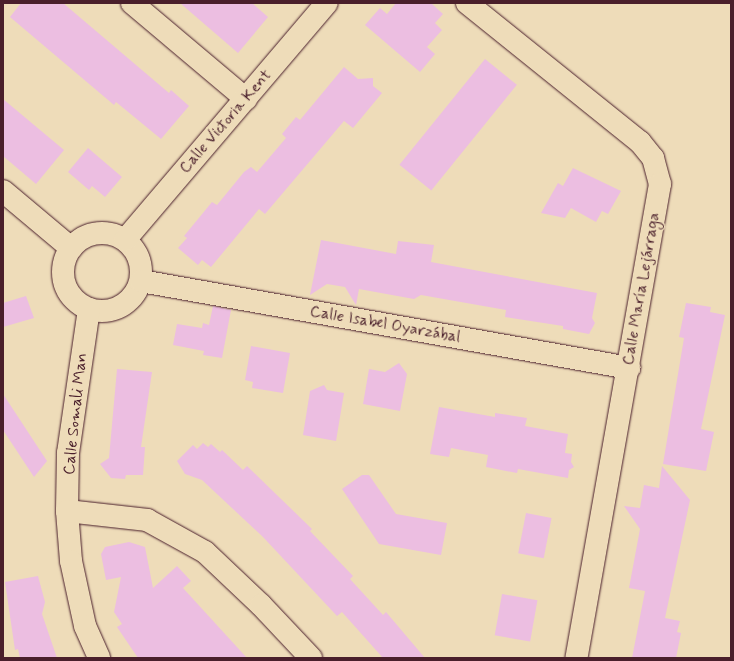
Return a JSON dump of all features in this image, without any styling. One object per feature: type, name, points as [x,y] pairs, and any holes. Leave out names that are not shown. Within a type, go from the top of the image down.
[{"type":"street","points":[[132,3],[246,99]]},
{"type":"street","name":"Calle Victoria Kent","points":[[125,240],[327,3]]},
{"type":"street","name":"Calle María Lejárraga","points":[[467,3],[640,142],[653,158],[660,184],[629,368],[576,658]]},
{"type":"street","points":[[3,191],[71,248]]},
{"type":"street","points":[[99,232],[125,240],[140,260],[140,281],[135,294],[124,305],[111,310],[89,309],[72,298],[65,286],[62,269],[71,248],[86,236],[99,232]]},
{"type":"street","name":"Calle Isabel Oyarzábal","points":[[140,281],[629,368]]},
{"type":"street","name":"Calle Somali Man","points":[[89,309],[68,453],[68,511],[71,560],[85,626],[98,658]]},
{"type":"street","points":[[68,511],[147,520],[205,552],[261,605],[311,658]]},
{"type":"building","points":[[21,3],[63,3],[169,93],[171,90],[189,106],[161,139],[116,102],[114,105],[10,17]]},
{"type":"building","points":[[180,3],[252,3],[268,17],[238,53]]},
{"type":"building","points":[[396,3],[431,3],[443,14],[435,23],[442,30],[427,47],[435,54],[420,72],[365,25],[380,8],[387,14]]},
{"type":"building","points":[[485,59],[517,85],[431,190],[399,165]]},
{"type":"building","points":[[344,67],[358,79],[373,78],[373,86],[382,93],[353,128],[344,121],[265,214],[259,209],[211,267],[202,260],[198,265],[178,248],[187,238],[184,236],[212,202],[217,205],[244,172],[251,167],[257,172],[286,138],[282,134],[296,117],[300,120]]},
{"type":"building","points":[[3,99],[64,150],[36,184],[3,156]]},
{"type":"building","points":[[88,148],[122,177],[105,197],[92,186],[89,190],[68,172]]},
{"type":"building","points":[[573,168],[621,191],[608,214],[602,211],[596,222],[571,208],[565,218],[541,213],[558,183],[563,186]]},
{"type":"building","points":[[321,240],[396,254],[398,241],[434,245],[431,262],[597,293],[592,318],[595,323],[589,334],[563,329],[563,326],[505,317],[506,310],[421,295],[414,299],[359,289],[356,305],[345,287],[327,284],[310,295]]},
{"type":"building","points":[[26,296],[34,318],[3,327],[3,303]]},
{"type":"building","points":[[686,303],[711,307],[710,312],[725,315],[701,429],[714,432],[706,471],[663,464],[684,338],[679,337]]},
{"type":"building","points":[[213,306],[231,310],[222,358],[203,355],[204,351],[173,345],[177,324],[202,328],[203,323],[209,325]]},
{"type":"building","points":[[251,346],[290,353],[283,393],[252,388],[253,382],[245,380]]},
{"type":"building","points":[[399,363],[407,374],[400,411],[363,404],[369,369],[385,372]]},
{"type":"building","points":[[117,369],[152,372],[141,447],[145,447],[143,475],[126,475],[125,479],[111,478],[100,464],[109,458]]},
{"type":"building","points":[[324,385],[327,390],[344,393],[336,441],[303,435],[310,391]]},
{"type":"building","points":[[3,394],[47,461],[34,477],[3,430]]},
{"type":"building","points":[[439,407],[495,417],[495,413],[527,418],[525,426],[568,434],[565,453],[572,454],[571,462],[574,467],[569,470],[568,478],[518,469],[517,473],[486,467],[488,455],[451,448],[449,457],[430,454]]},
{"type":"building","points":[[203,443],[208,447],[211,444],[220,452],[222,450],[243,470],[247,466],[312,529],[310,531],[353,576],[350,579],[383,615],[386,612],[425,658],[383,658],[342,612],[337,616],[263,537],[202,480],[185,474],[177,461],[193,445],[197,449]]},
{"type":"building","points":[[662,466],[690,500],[665,618],[680,621],[677,632],[681,633],[676,658],[632,658],[645,591],[629,588],[640,529],[624,506],[640,508],[644,485],[659,488]]},
{"type":"building","points":[[362,475],[369,475],[396,514],[447,523],[441,555],[379,544],[342,489]]},
{"type":"building","points":[[526,513],[552,518],[544,558],[518,553]]},
{"type":"building","points":[[129,542],[145,547],[153,588],[177,566],[191,581],[183,588],[247,658],[138,658],[117,627],[122,624],[114,612],[121,577],[106,580],[101,554],[105,547]]},
{"type":"building","points":[[38,576],[45,602],[42,614],[57,658],[20,658],[18,649],[15,650],[5,582]]},
{"type":"building","points":[[502,594],[537,600],[530,642],[495,635]]}]
